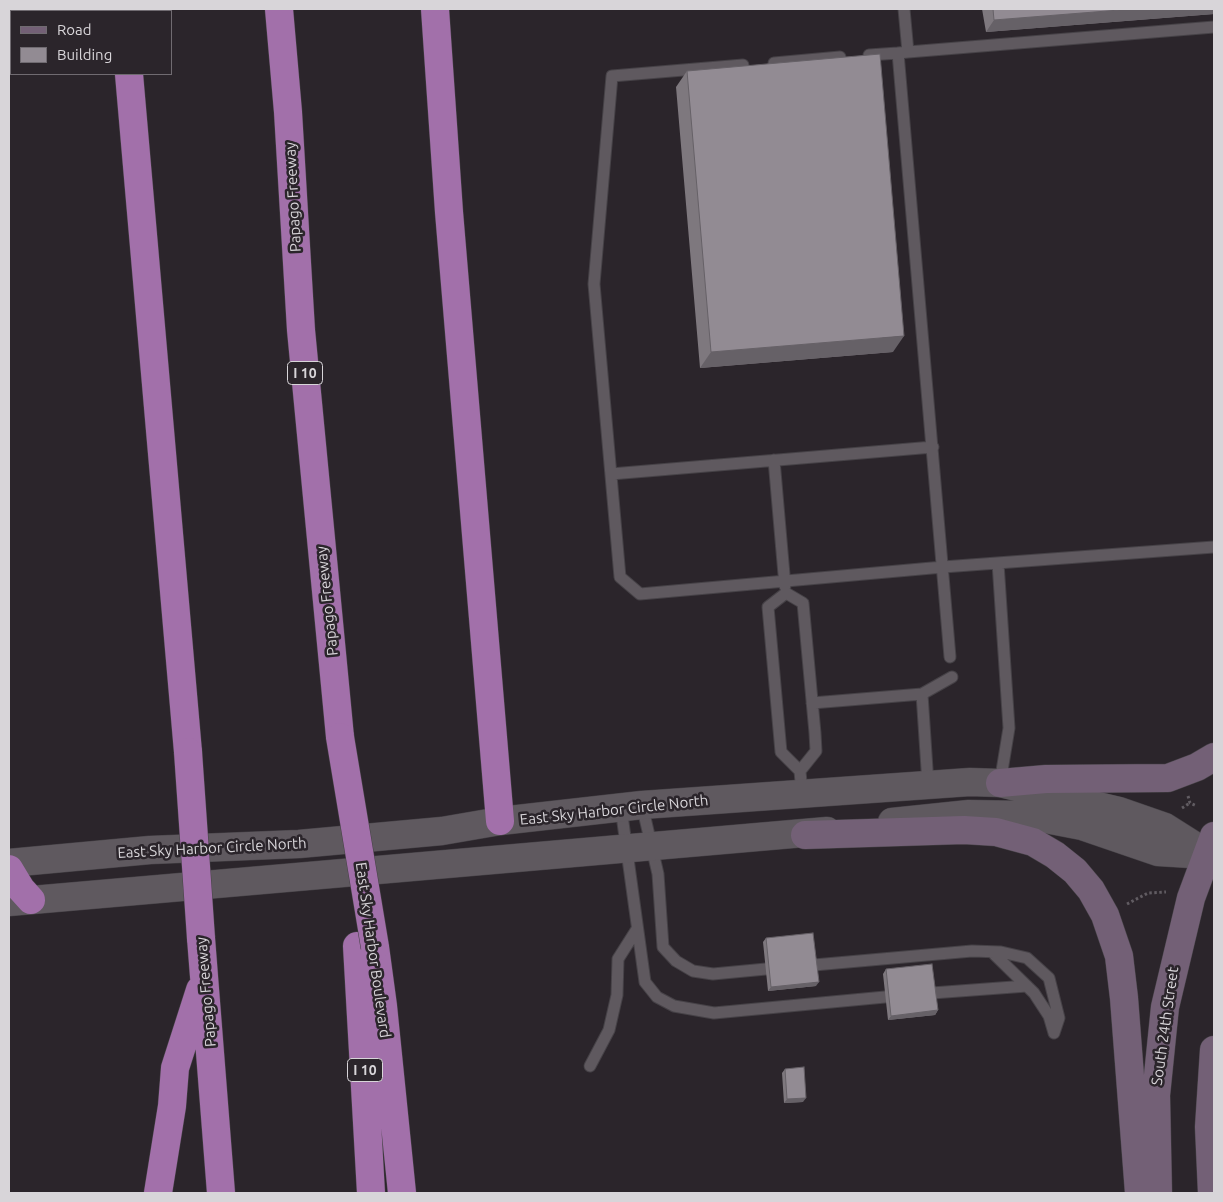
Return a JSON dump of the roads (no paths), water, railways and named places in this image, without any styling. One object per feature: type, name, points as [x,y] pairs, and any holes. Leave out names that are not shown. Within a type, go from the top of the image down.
[{"type":"highway","name":"Papago Freeway","points":[[279,9],[288,112],[301,330],[340,738],[366,947],[371,1193]]},
{"type":"highway","points":[[436,9],[450,212],[500,821]]},
{"type":"highway","points":[[116,75],[139,195]]},
{"type":"highway","name":"Papago Freeway","points":[[128,75],[188,752],[221,1193]]},
{"type":"highway","points":[[9,869],[21,889],[20,901]]},
{"type":"highway","name":"East Sky Harbor Boulevard","points":[[366,947],[383,1006],[402,1193]]},
{"type":"highway","points":[[158,1193],[172,1106],[175,1068],[204,979]]},
{"type":"main road","points":[[1000,783],[1046,779],[1161,779],[1197,767],[1214,757]]},
{"type":"main road","points":[[805,835],[964,830],[996,832],[1033,842],[1055,855],[1075,872],[1090,890],[1105,915],[1119,956],[1139,1193]]},
{"type":"main road","name":"South 24th Street","points":[[1158,1193],[1156,1095],[1165,1007],[1190,898],[1212,849]]},
{"type":"main road","points":[[1212,1193],[1209,1128],[1214,1050]]},
{"type":"street","name":"East Sky Harbor Circle North","points":[[9,863],[150,850],[299,844],[442,831],[500,821],[632,806],[801,782],[1000,783],[1094,803],[1143,818],[1165,826],[1212,849]]},
{"type":"street","points":[[801,782],[805,835]]},
{"type":"street","points":[[20,901],[805,835],[915,818],[998,813],[1025,815],[1073,824],[1158,852],[1212,849]]},
{"type":"street","points":[[420,868],[469,844],[500,821]]},
{"type":"lane","points":[[904,9],[903,53],[950,657]]},
{"type":"lane","points":[[869,55],[1214,27]]},
{"type":"lane","points":[[774,63],[840,57]]},
{"type":"lane","points":[[743,65],[612,76],[594,284],[620,577],[640,594],[943,567],[1214,547]]},
{"type":"lane","points":[[611,474],[933,447]]},
{"type":"lane","points":[[774,460],[786,593]]},
{"type":"lane","points":[[998,563],[1009,728],[1000,783]]},
{"type":"lane","points":[[786,593],[804,603],[816,752],[801,782],[781,752],[768,607],[786,593]]},
{"type":"lane","points":[[812,703],[922,694],[952,677]]},
{"type":"lane","points":[[922,694],[928,784]]},
{"type":"lane","points":[[632,806],[639,848],[637,928],[645,982],[657,997],[674,1006],[714,1013],[885,997]]},
{"type":"lane","points":[[632,806],[639,848],[658,874],[663,946],[676,961],[692,971],[713,974],[766,969]]},
{"type":"lane","points":[[590,1066],[609,1030],[617,994],[618,959],[637,928]]},
{"type":"lane","points":[[814,965],[972,951],[992,952],[1026,958],[1049,978],[1058,1013],[1054,1034],[1049,1016],[1027,986],[992,952]]},
{"type":"lane","points":[[932,994],[1027,986]]}]
